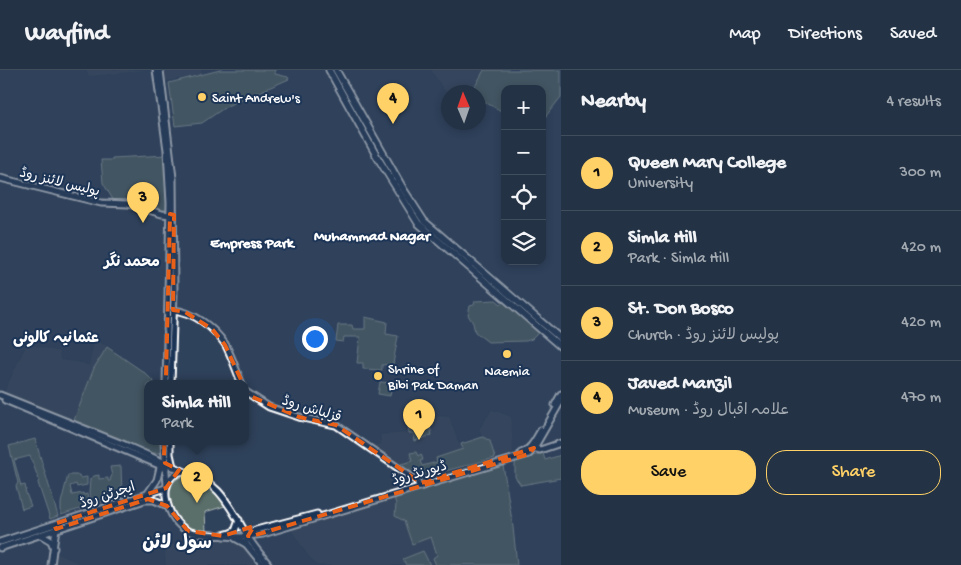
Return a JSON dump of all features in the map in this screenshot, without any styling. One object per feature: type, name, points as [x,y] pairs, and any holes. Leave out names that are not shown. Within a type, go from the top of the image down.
[{"type":"main road","points":[[156,70],[167,150],[172,215],[166,380]]},
{"type":"main road","points":[[160,70],[171,154],[173,310],[171,380]]},
{"type":"main road","points":[[329,70],[381,163],[418,223],[540,324],[561,339]]},
{"type":"main road","points":[[336,70],[404,190],[424,221],[540,324],[561,346]]},
{"type":"main road","name":"پولیس لائنز روڈ","points":[[0,178],[101,204],[128,204],[172,215]]},
{"type":"main road","points":[[173,310],[185,312],[206,323],[212,329],[225,345],[240,380]]},
{"type":"main road","name":"قزلباش روڈ","points":[[249,394],[269,407],[299,417],[336,425],[417,481],[418,484]]},
{"type":"main road","points":[[532,447],[561,394]]},
{"type":"main road","points":[[0,396],[183,471],[218,489],[269,565]]},
{"type":"main road","points":[[532,447],[561,401]]},
{"type":"main road","points":[[70,425],[150,456],[162,463],[167,487]]},
{"type":"main road","name":"ڈیورنڈ روڈ","points":[[532,447],[540,450],[561,444]]},
{"type":"main road","points":[[148,493],[156,484],[162,463],[164,445]]},
{"type":"main road","points":[[170,445],[173,467]]},
{"type":"main road","name":"ڈیورنڈ روڈ","points":[[248,536],[254,530],[520,454],[532,447]]},
{"type":"main road","name":"ڈیورنڈ روڈ","points":[[223,536],[234,537],[263,534],[529,454],[532,447]]},
{"type":"main road","points":[[150,456],[157,455],[164,450]]},
{"type":"main road","points":[[183,471],[175,475],[167,487],[165,495],[174,519],[188,532],[223,536],[235,531],[239,520]]},
{"type":"main road","name":"ایجرٹن روڈ","points":[[55,526],[167,487]]},
{"type":"main road","points":[[0,542],[144,500],[154,500],[168,506]]},
{"type":"main road","points":[[239,520],[254,530]]},
{"type":"main road","points":[[0,548],[41,535],[55,526]]},
{"type":"main road","points":[[52,565],[55,526]]},
{"type":"main road","points":[[41,535],[50,541],[54,548]]},
{"type":"main road","points":[[246,544],[248,536]]},
{"type":"main road","points":[[234,537],[246,544],[263,565]]},
{"type":"highlighted area","points":[[170,214],[174,215],[173,310],[185,312],[212,329],[225,345],[248,395],[299,417],[336,425],[421,483],[534,448],[529,454],[252,536],[248,536],[254,526],[223,536],[188,531],[167,506],[148,499],[56,529],[54,524],[166,488],[179,470],[165,463],[164,458]]},
{"type":"shaded area","points":[[86,70],[148,70],[89,76]]},
{"type":"shaded area","points":[[160,70],[201,70],[202,74],[161,82]]},
{"type":"shaded area","points":[[431,70],[483,70],[475,85],[441,85]]},
{"type":"shaded area","points":[[95,340],[110,348],[152,380],[144,380],[144,445],[168,445],[167,465],[3,395],[27,344],[59,352],[60,360],[89,366]]},
{"type":"shaded area","points":[[407,405],[423,408],[423,416],[449,417],[459,445],[483,437],[479,430],[492,410],[511,417],[513,453],[424,477],[367,447],[381,444],[381,435],[409,433]]},
{"type":"shaded area","points":[[503,465],[517,565],[317,565],[291,529]]},
{"type":"shaded area","points":[[197,539],[206,541],[224,539],[237,541],[243,544],[258,565],[166,565],[165,547]]},
{"type":"shaded area","points":[[55,553],[82,565],[53,565]]},
{"type":"green space","points":[[220,70],[275,70],[275,74],[288,77],[289,79],[227,106],[202,123],[175,126],[169,83]]},
{"type":"green space","points":[[484,70],[561,70],[561,97],[546,116],[546,85],[501,85],[501,111],[486,103],[486,85],[476,85]]},
{"type":"green space","points":[[167,155],[174,215],[158,211],[156,197],[115,203],[103,183],[101,160]]},
{"type":"green space","points":[[496,300],[501,304],[504,301],[539,332],[532,339],[526,341],[488,342],[475,332],[473,323],[468,315],[470,306],[474,305],[475,301]]},
{"type":"green space","points":[[365,317],[387,322],[386,334],[398,336],[393,364],[382,365],[382,370],[363,369],[363,363],[357,363],[360,337],[344,337],[343,342],[336,341],[338,325],[352,325],[353,329],[365,329]]},
{"type":"green space","points":[[107,347],[145,373],[152,380],[144,380],[144,445],[161,445],[160,453],[152,453],[74,421],[73,423],[94,368]]},
{"type":"green space","points":[[380,382],[392,383],[390,396],[378,394]]},
{"type":"green space","points":[[406,406],[423,408],[423,423],[429,423],[432,435],[415,441],[413,433],[409,433]]},
{"type":"green space","points":[[483,437],[490,441],[495,458],[414,479],[399,469],[401,464],[412,461],[410,453],[416,452],[418,456],[421,454],[423,460],[420,461],[422,466],[437,462],[436,458],[463,449],[461,444]]},
{"type":"green space","points":[[35,439],[58,516],[50,519],[30,456],[14,460],[21,486],[25,485],[25,491],[31,506],[22,509],[16,486],[18,483],[9,446]]},
{"type":"green space","points":[[543,453],[545,460],[561,455],[561,478],[521,485],[515,477],[515,461]]},
{"type":"green space","points":[[503,465],[517,565],[436,565],[433,558],[437,555],[431,537],[412,544],[404,521],[395,516],[396,504],[393,494],[406,494]]},
{"type":"green space","points":[[121,466],[122,495],[93,505],[89,493],[90,479],[99,475],[99,479],[108,478],[108,481],[110,481],[112,476],[110,467]]},
{"type":"green space","points":[[68,475],[79,475],[80,478],[87,477],[87,485],[77,487],[76,484],[70,486],[72,495],[87,494],[89,503],[86,504],[86,507],[61,515],[61,503]]},
{"type":"green space","points":[[183,476],[197,480],[213,489],[222,499],[225,506],[205,512],[206,531],[190,530],[183,526],[173,511],[170,503],[172,486],[176,480]]},
{"type":"green space","points":[[423,551],[430,565],[406,565],[403,559]]},
{"type":"place","name":"Saint Andrew's","points":[[202,97]]},
{"type":"place","name":"Javed Manzil","points":[[393,124]]},
{"type":"place","name":"St. Don Bosco","points":[[143,223]]},
{"type":"place","name":"Naemia","points":[[507,354]]},
{"type":"place","name":"Shrine of Bibi Pak Daman","points":[[378,376]]},
{"type":"place","name":"Queen Mary College","points":[[419,440]]},
{"type":"place","name":"Simla Hill","points":[[197,503]]},
{"type":"district","name":"Muhammad Nagar","points":[[372,235]]},
{"type":"district","name":"Empress Park","points":[[252,242]]},
{"type":"district","name":"محمد نگر","points":[[132,261]]},
{"type":"district","name":"عثمانیہ کالونی","points":[[56,337]]},
{"type":"district","name":"سول لائن","points":[[177,541]]}]
